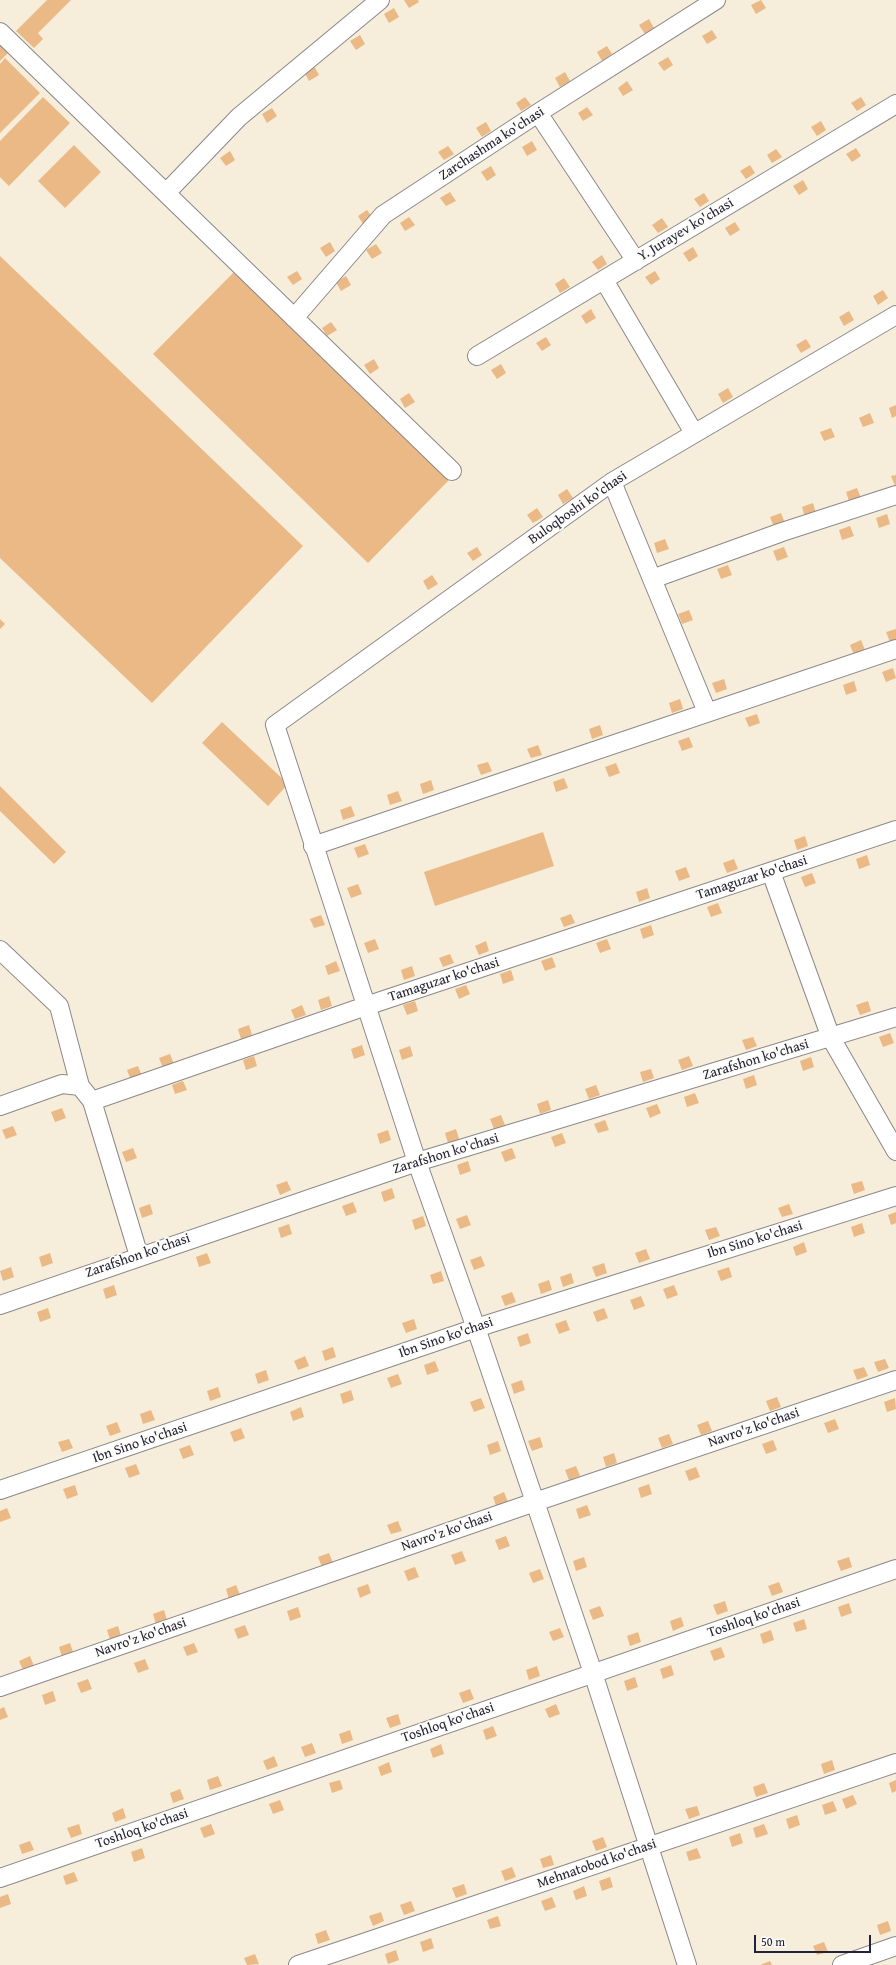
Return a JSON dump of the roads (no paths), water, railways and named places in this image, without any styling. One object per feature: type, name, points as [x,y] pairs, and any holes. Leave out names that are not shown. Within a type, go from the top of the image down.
[{"type":"street","points":[[166,193],[239,117],[380,0]]},
{"type":"street","name":"Zarchashma ko'chasi","points":[[294,318],[383,215],[538,113],[716,0]]},
{"type":"street","points":[[0,32],[452,471]]},
{"type":"street","name":"Y. Jurayev ko'chasi","points":[[476,356],[896,104]]},
{"type":"street","points":[[538,113],[636,260]]},
{"type":"street","points":[[604,280],[694,433]]},
{"type":"street","name":"Buloqboshi ko'chasi","points":[[313,846],[275,725],[612,482],[896,315]]},
{"type":"street","points":[[612,482],[707,712]]},
{"type":"street","points":[[652,579],[782,532],[896,495]]},
{"type":"street","points":[[687,1965],[593,1673],[476,1328],[416,1162],[313,846],[896,649]]},
{"type":"street","name":"Tamaguzar ko'chasi","points":[[92,1101],[366,1006],[896,830]]},
{"type":"street","points":[[771,872],[831,1038],[896,1151]]},
{"type":"street","points":[[0,950],[59,1006],[80,1086],[92,1101],[139,1256]]},
{"type":"street","name":"Zarafshon ko'chasi","points":[[0,1305],[416,1162],[831,1038],[896,1017]]},
{"type":"street","points":[[0,1106],[62,1084],[80,1086]]},
{"type":"street","name":"Ibn Sino ko'chasi","points":[[0,1490],[476,1328],[896,1196]]},
{"type":"street","name":"Navro'z ko'chasi","points":[[0,1687],[535,1502],[896,1380]]},
{"type":"street","name":"Toshloq ko'chasi","points":[[0,1878],[896,1569]]},
{"type":"street","name":"Mehnatobod ko'chasi","points":[[298,1965],[896,1763]]},
{"type":"street","points":[[842,1965],[896,1946]]}]
